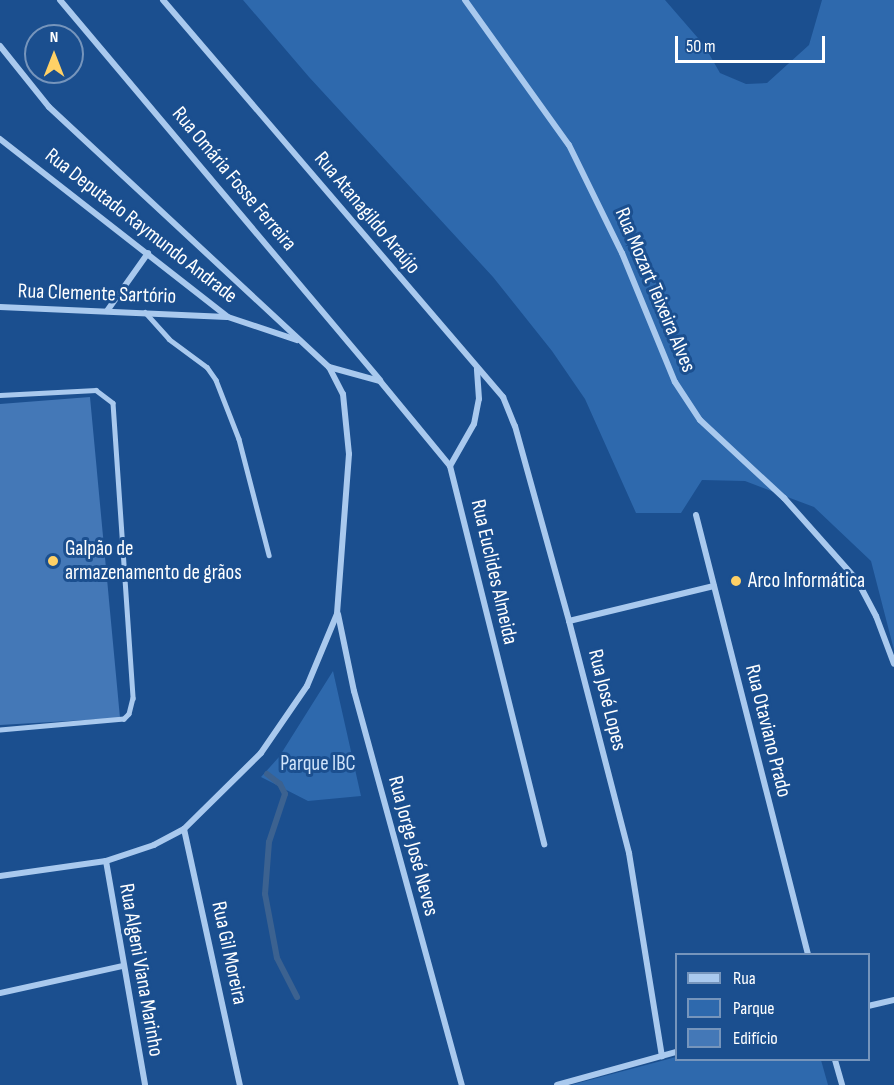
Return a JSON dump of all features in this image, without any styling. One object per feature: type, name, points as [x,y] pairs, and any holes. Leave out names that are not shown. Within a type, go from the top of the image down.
[{"type":"street","name":"Rua Omária Fosse Ferreira","points":[[60,0],[380,381]]},
{"type":"street","name":"Rua Atanagildo Araújo","points":[[163,0],[477,368]]},
{"type":"street","name":"Rua Mozart Teixeira Alves","points":[[465,0],[537,96],[574,154],[622,253],[675,382],[700,420],[784,498],[856,580],[876,616],[894,664]]},
{"type":"street","points":[[0,46],[49,107],[329,367],[343,394],[348,426],[346,541],[338,614],[307,686],[261,753],[184,829],[106,861],[0,876]]},
{"type":"street","name":"Rua Deputado Raymundo Andrade","points":[[0,139],[228,317],[300,342]]},
{"type":"street","points":[[107,311],[148,254]]},
{"type":"street","name":"Rua Clemente Sartório","points":[[0,307],[228,317]]},
{"type":"street","points":[[329,367],[380,381]]},
{"type":"street","points":[[450,466],[474,424],[479,399],[477,368]]},
{"type":"street","name":"Rua José Lopes","points":[[477,368],[503,397],[515,426],[569,621],[629,853],[662,1056]]},
{"type":"street","name":"Rua Euclides Almeida","points":[[380,381],[450,466],[544,844]]},
{"type":"street","name":"Rua Otaviano Prado","points":[[696,515],[808,953]]},
{"type":"street","points":[[569,621],[714,586]]},
{"type":"street","name":"Rua Jorge José Neves","points":[[338,614],[354,691],[462,1085]]},
{"type":"street","name":"Rua Gil Moreira","points":[[184,829],[240,1085]]},
{"type":"street","name":"Rua Algeni Viana Marinho","points":[[106,861],[145,1085]]},
{"type":"street","points":[[0,993],[123,966]]},
{"type":"street","points":[[870,1006],[894,1000]]},
{"type":"street","points":[[557,1085],[675,1052]]},
{"type":"street","points":[[836,1061],[842,1085]]},
{"type":"lane","points":[[145,312],[169,339],[207,367],[216,380],[239,439],[269,555]]},
{"type":"lane","points":[[0,395],[96,390],[113,403],[133,698],[129,714],[117,721],[0,730]]},
{"type":"green space","points":[[243,0],[665,0],[704,45],[720,73],[746,84],[767,83],[809,45],[822,0],[894,0],[894,650],[871,561],[814,507],[745,481],[702,480],[681,513],[636,513],[585,399],[552,351],[493,277],[309,77]]},
{"type":"green space","name":"Parque IBC","points":[[333,671],[361,796],[308,801],[261,777],[279,757]]},
{"type":"green space","points":[[675,1057],[675,1061],[821,1061],[828,1085],[571,1085]]},
{"type":"building","name":"Galpão de armazenamento de grãos","points":[[90,397],[120,718],[0,725],[0,404]]},
{"type":"waterway","points":[[267,774],[280,784],[285,794],[269,842],[265,894],[277,958],[297,997]]},
{"type":"place","name":"Galpão de armazenamento de grãos","points":[[53,561]]},
{"type":"place","name":"Arco Informática","points":[[736,581]]}]
